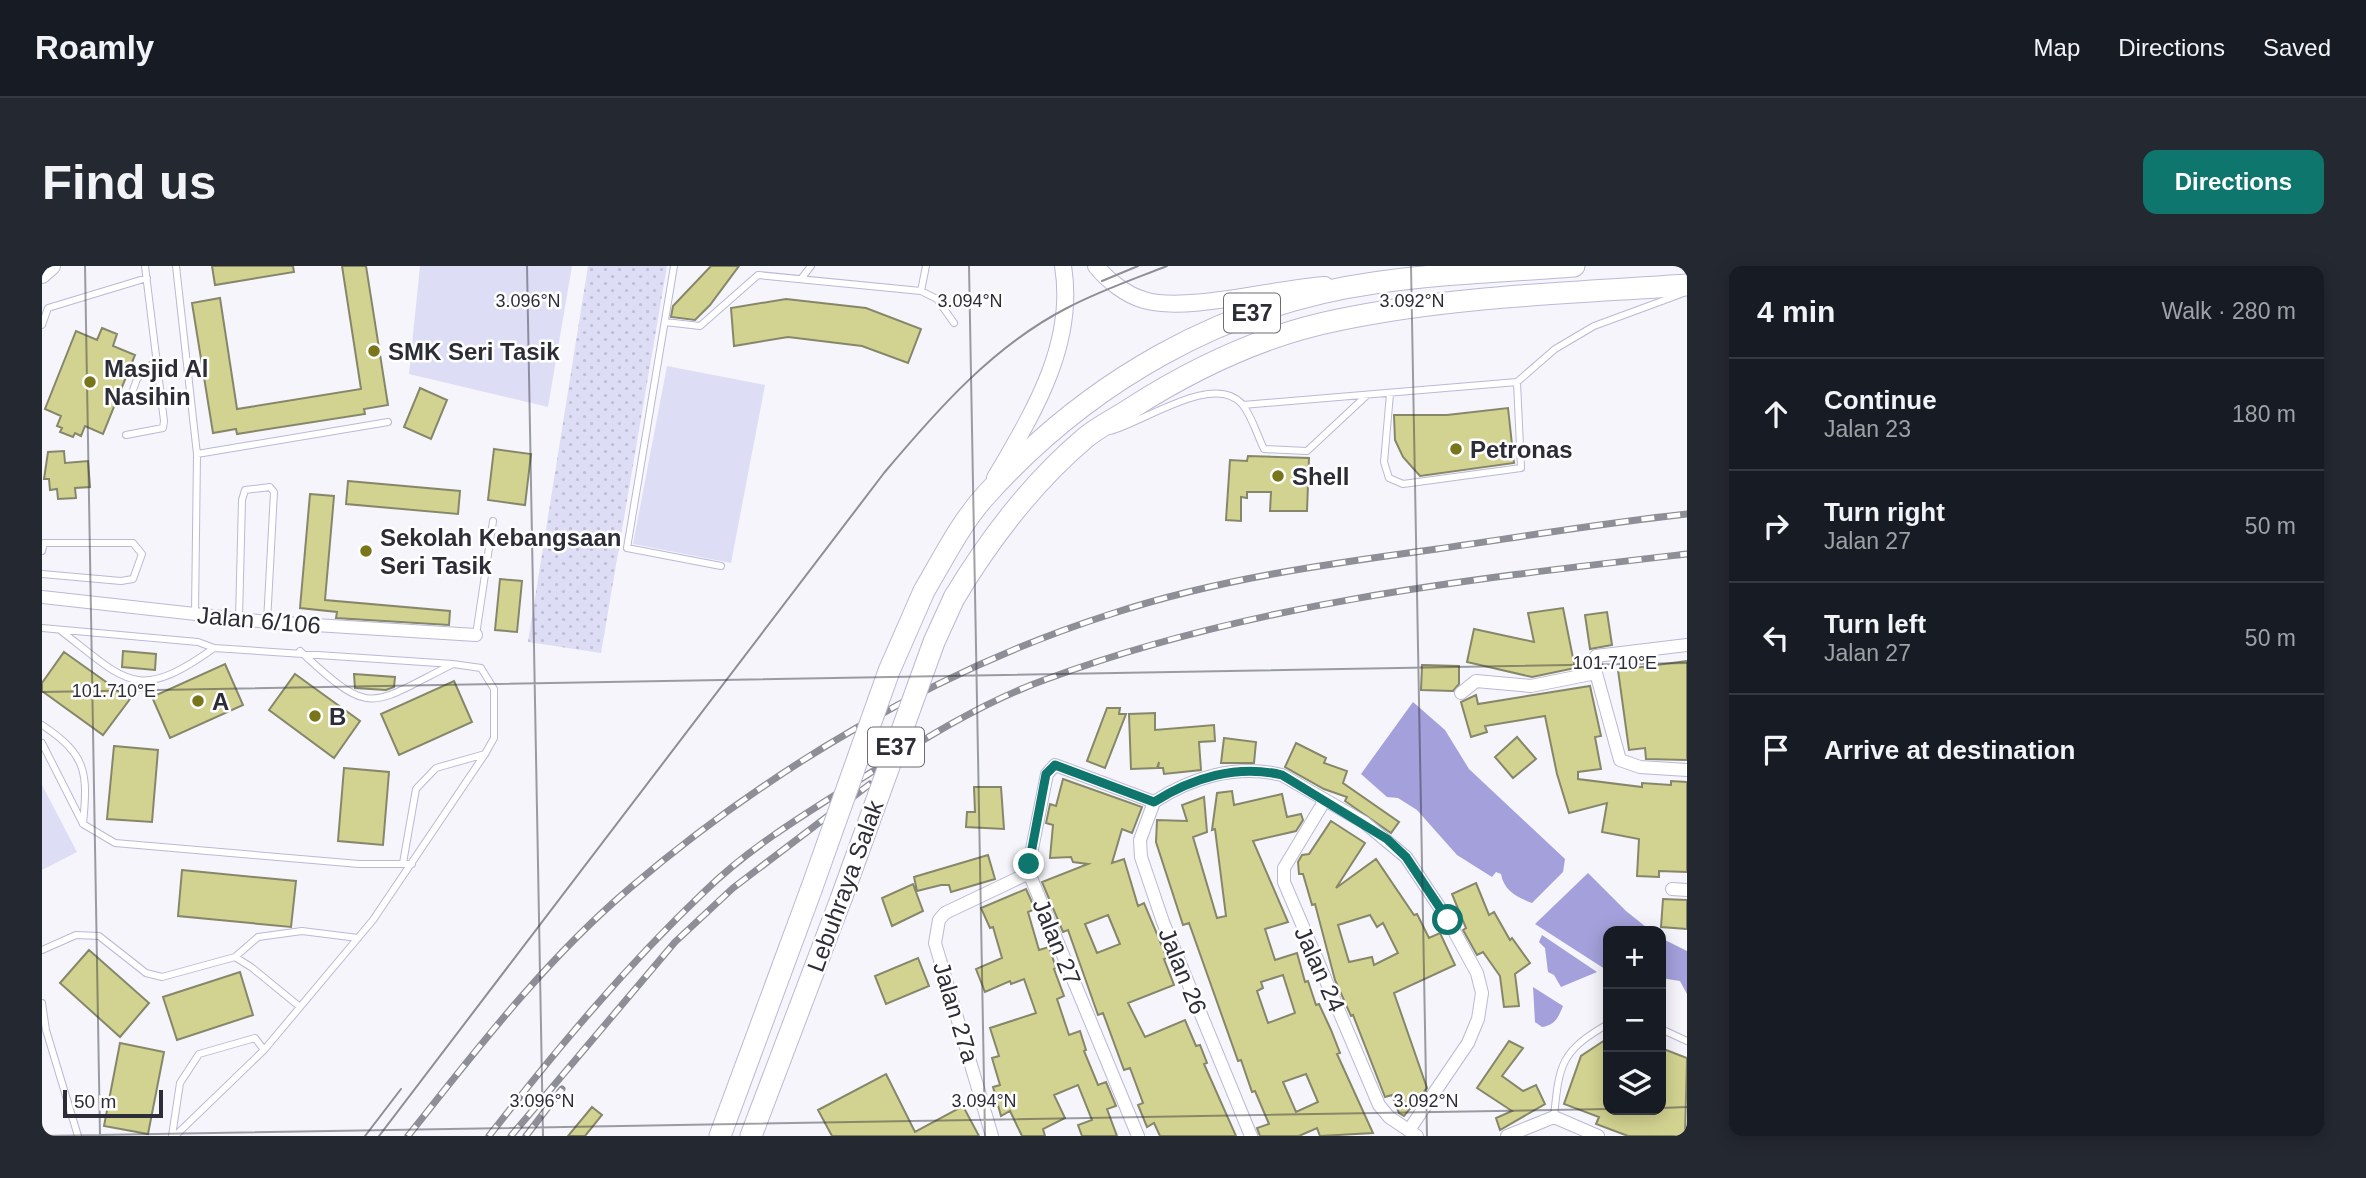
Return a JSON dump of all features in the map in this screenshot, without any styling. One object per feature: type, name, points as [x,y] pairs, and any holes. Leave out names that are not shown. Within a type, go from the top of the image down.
[{"type":"highway","name":"Lebuhraya Salak","points":[[720,1136],[889,671],[924,592],[985,495],[1065,420],[1106,388],[1157,356],[1220,324],[1373,283],[1574,266]]},
{"type":"highway","name":"Lebuhraya Salak","points":[[751,1136],[934,642],[954,598],[982,552],[1022,501],[1086,438],[1163,388],[1236,351],[1339,320],[1474,302],[1687,285]]},
{"type":"main road","points":[[42,268],[50,266]]},
{"type":"main road","points":[[42,275],[50,266]]},
{"type":"main road","points":[[985,495],[1021,434],[1056,360],[1064,321],[1063,266]]},
{"type":"main road","points":[[1096,266],[1106,279],[1143,300],[1179,304],[1294,287],[1373,283]]},
{"type":"street","name":"Jalan 6/106","points":[[42,597],[267,622],[476,635]]},
{"type":"street","points":[[1687,645],[1596,656],[1596,673],[1620,760],[1640,767],[1687,770]]},
{"type":"street","points":[[1461,693],[1476,681],[1531,686],[1596,673]]},
{"type":"street","name":"Jalan 27","points":[[1138,1136],[1029,873],[1049,769],[1061,766],[1154,802]]},
{"type":"street","points":[[1154,802],[1200,778],[1258,771],[1282,775],[1387,839],[1406,857],[1468,954],[1482,993],[1478,1019],[1468,1043],[1413,1133]]},
{"type":"street","name":"Jalan 24","points":[[1325,800],[1284,868],[1284,883],[1379,1105],[1389,1117],[1413,1133]]},
{"type":"street","name":"Jalan 26","points":[[1154,802],[1140,840],[1141,857],[1163,922],[1251,1136]]},
{"type":"street","name":"Jalan 27a","points":[[992,1136],[934,943],[936,929],[945,913],[1029,873]]},
{"type":"street","points":[[1672,889],[1687,890]]},
{"type":"street","points":[[1507,1136],[1554,1118],[1598,1136]]},
{"type":"lane","points":[[126,435],[163,428],[145,266]]},
{"type":"lane","points":[[176,266],[197,453],[195,614]]},
{"type":"lane","points":[[674,266],[627,548],[721,566]]},
{"type":"lane","points":[[801,279],[811,266]]},
{"type":"lane","points":[[921,291],[926,266]]},
{"type":"lane","points":[[665,322],[700,326],[758,275],[921,291],[937,299],[954,323]]},
{"type":"lane","points":[[42,325],[48,308],[147,278]]},
{"type":"lane","points":[[1242,405],[1517,382],[1555,349],[1594,326],[1687,292]]},
{"type":"lane","points":[[129,401],[137,379],[157,359]]},
{"type":"lane","points":[[1390,394],[1384,462],[1389,478],[1403,484],[1521,468],[1517,382]]},
{"type":"lane","points":[[1086,438],[1133,425],[1205,393],[1216,391],[1230,395],[1242,405],[1264,449],[1307,451],[1366,396]]},
{"type":"lane","points":[[197,453],[388,422]]},
{"type":"lane","points":[[239,619],[242,500],[245,490],[270,487],[274,492],[267,622]]},
{"type":"lane","points":[[476,635],[493,522]]},
{"type":"lane","points":[[42,574],[121,582],[133,579],[142,554],[133,543],[43,545]]},
{"type":"lane","points":[[42,628],[198,642],[214,648],[453,664],[481,668],[494,688],[494,738],[412,864],[358,938],[264,1050],[173,1136]]},
{"type":"lane","points":[[59,629],[120,676],[144,683],[184,669],[214,648]]},
{"type":"lane","points":[[300,652],[334,683],[358,698],[379,701],[453,664]]},
{"type":"lane","points":[[42,726],[61,738],[82,760],[85,798],[83,824]]},
{"type":"lane","points":[[42,743],[83,824],[115,843],[359,864],[412,864]]},
{"type":"lane","points":[[403,863],[416,789],[436,768],[485,754]]},
{"type":"lane","points":[[42,950],[76,935],[99,936],[146,973],[162,977],[235,957],[258,937],[302,931],[358,938]]},
{"type":"lane","points":[[235,957],[300,1007]]},
{"type":"lane","points":[[42,1003],[44,1031],[78,1136]]},
{"type":"lane","points":[[1554,1118],[1557,1079],[1567,1058],[1579,1041],[1603,1027]]},
{"type":"lane","points":[[1666,1031],[1687,1041]]},
{"type":"lane","points":[[173,1136],[180,1083],[199,1054],[255,1038],[264,1050]]},
{"type":"shaded area","points":[[420,266],[572,266],[548,407],[409,374]]},
{"type":"shaded area","points":[[588,266],[667,266],[601,653],[528,642]]},
{"type":"shaded area","points":[[667,366],[765,385],[731,563],[633,544]]},
{"type":"shaded area","points":[[1413,702],[1445,730],[1469,769],[1565,859],[1563,872],[1532,903],[1508,889],[1501,874],[1496,872],[1492,877],[1457,855],[1417,810],[1398,798],[1387,797],[1361,774]]},
{"type":"shaded area","points":[[42,785],[77,852],[42,870]]},
{"type":"shaded area","points":[[1588,873],[1645,926],[1603,926],[1603,968],[1535,924]]},
{"type":"shaded area","points":[[1542,935],[1597,972],[1561,987],[1554,975],[1548,972],[1545,948],[1539,942]]},
{"type":"shaded area","points":[[1666,940],[1687,951],[1687,994],[1680,981],[1666,979]]},
{"type":"shaded area","points":[[1533,987],[1563,1006],[1556,1020],[1550,1025],[1542,1027],[1535,1022]]},
{"type":"building","points":[[212,266],[293,266],[294,272],[215,285]]},
{"type":"building","points":[[342,266],[366,266],[388,405],[364,409],[365,414],[237,434],[236,429],[213,433],[192,303],[220,298],[237,409],[361,389]]},
{"type":"building","points":[[711,266],[739,266],[710,305],[695,320],[671,317],[673,306]]},
{"type":"building","points":[[786,299],[866,308],[921,329],[908,363],[862,346],[788,337],[734,346],[731,308]]},
{"type":"building","name":"Masjid Al Nasihin","points":[[102,328],[117,334],[113,346],[135,355],[103,434],[85,426],[81,436],[75,433],[73,437],[60,432],[62,428],[57,426],[61,416],[45,409],[76,331],[97,340]]},
{"type":"building","points":[[420,388],[447,400],[431,439],[404,427]]},
{"type":"building","name":"Petronas","points":[[1508,408],[1514,463],[1420,476],[1403,457],[1395,440],[1394,415],[1447,415]]},
{"type":"building","points":[[494,449],[531,454],[525,505],[488,500]]},
{"type":"building","points":[[64,451],[65,463],[88,461],[90,487],[75,488],[76,498],[58,499],[57,489],[50,490],[49,479],[44,479],[48,452]]},
{"type":"building","name":"Shell","points":[[1248,456],[1309,458],[1307,511],[1270,511],[1271,492],[1247,492],[1247,498],[1241,497],[1241,521],[1226,520],[1230,460],[1247,461]]},
{"type":"building","points":[[348,481],[460,491],[458,514],[346,504]]},
{"type":"building","points":[[310,494],[334,496],[325,600],[450,611],[449,625],[336,618],[337,612],[300,608]]},
{"type":"building","points":[[500,579],[522,581],[517,632],[495,630]]},
{"type":"building","points":[[1563,608],[1575,668],[1532,677],[1467,662],[1474,629],[1534,642],[1528,613]]},
{"type":"building","points":[[1607,612],[1612,645],[1590,649],[1585,615]]},
{"type":"building","points":[[123,651],[156,654],[155,670],[122,667]]},
{"type":"building","points":[[64,652],[130,699],[103,735],[42,691],[42,683]]},
{"type":"building","points":[[1687,661],[1687,760],[1646,759],[1645,748],[1629,750],[1618,670]]},
{"type":"building","name":"A","points":[[225,664],[243,705],[170,738],[152,697]]},
{"type":"building","points":[[1422,665],[1459,666],[1459,684],[1453,691],[1421,690]]},
{"type":"building","name":"B","points":[[295,674],[360,721],[334,758],[269,710]]},
{"type":"building","points":[[354,674],[395,677],[394,687],[386,690],[355,688]]},
{"type":"building","name":"B","points":[[454,681],[472,722],[399,755],[381,714]]},
{"type":"building","points":[[1590,686],[1601,736],[1595,737],[1601,769],[1578,772],[1578,779],[1642,787],[1642,783],[1671,785],[1671,781],[1687,782],[1687,872],[1659,871],[1659,877],[1637,876],[1639,839],[1602,832],[1607,803],[1569,813],[1557,774],[1545,716],[1485,726],[1487,732],[1471,737],[1461,702],[1476,695],[1478,704]]},
{"type":"building","points":[[1107,708],[1120,708],[1119,714],[1126,714],[1105,768],[1087,761]]},
{"type":"building","points":[[1155,713],[1155,730],[1214,725],[1215,741],[1199,742],[1201,770],[1164,774],[1163,768],[1158,768],[1159,762],[1157,768],[1131,769],[1129,714]]},
{"type":"building","points":[[1517,737],[1536,759],[1513,778],[1495,757]]},
{"type":"building","points":[[1224,738],[1256,742],[1254,763],[1221,763]]},
{"type":"building","points":[[1296,743],[1326,758],[1324,763],[1347,771],[1343,783],[1399,822],[1391,833],[1345,801],[1347,797],[1324,789],[1285,767]]},
{"type":"building","name":"A","points":[[114,746],[158,750],[152,822],[107,819]]},
{"type":"building","name":"B","points":[[344,768],[389,772],[383,845],[338,841]]},
{"type":"building","points":[[1063,779],[1142,807],[1132,833],[1122,829],[1112,863],[1124,859],[1138,906],[1144,903],[1167,958],[1164,959],[1174,985],[1128,1003],[1145,1037],[1185,1020],[1196,1046],[1200,1045],[1207,1063],[1204,1064],[1236,1136],[1160,1136],[1154,1123],[1147,1127],[1138,1105],[1143,1103],[1130,1068],[1124,1070],[1103,1013],[1098,1015],[1068,930],[1063,932],[1042,882],[1088,864],[1073,862],[1071,857],[1050,858],[1053,825],[1046,823],[1050,804],[1056,806]],"holes":[[[1108,915],[1120,944],[1097,953],[1085,924]]]},
{"type":"building","points":[[974,787],[1001,787],[1004,829],[966,827],[967,812],[975,812]]},
{"type":"building","points":[[1232,791],[1234,805],[1282,794],[1287,817],[1301,814],[1303,820],[1296,831],[1253,841],[1288,922],[1265,929],[1275,960],[1297,953],[1305,982],[1308,981],[1316,1005],[1319,1004],[1331,1030],[1340,1053],[1337,1054],[1373,1133],[1320,1136],[1317,1128],[1299,1136],[1260,1136],[1257,1128],[1269,1124],[1255,1091],[1252,1092],[1241,1060],[1238,1061],[1189,923],[1183,925],[1156,842],[1157,820],[1187,821],[1182,805],[1204,797],[1207,832],[1193,837],[1217,918],[1226,916],[1215,829],[1212,830],[1217,793]],"holes":[[[1283,975],[1295,1013],[1268,1023],[1257,991],[1263,988],[1261,982]],[[1306,1074],[1318,1102],[1296,1112],[1283,1082]]]},
{"type":"building","points":[[1331,821],[1365,843],[1336,888],[1376,859],[1414,915],[1417,914],[1429,938],[1440,933],[1455,965],[1394,993],[1427,1088],[1404,1116],[1399,1113],[1392,1095],[1385,1097],[1353,1015],[1351,1016],[1335,980],[1315,904],[1312,905],[1303,874],[1299,874],[1298,862],[1302,855],[1309,854]],"holes":[[[1370,915],[1377,927],[1383,923],[1398,953],[1374,965],[1372,957],[1349,962],[1338,925]]]},
{"type":"building","points":[[988,855],[995,879],[951,892],[949,885],[917,891],[914,877]]},
{"type":"building","points":[[182,870],[296,881],[291,927],[178,916]]},
{"type":"building","points":[[1476,883],[1489,915],[1494,912],[1510,940],[1512,938],[1530,963],[1515,974],[1519,1006],[1504,1007],[1500,976],[1483,952],[1477,955],[1463,930],[1466,928],[1452,894]]},
{"type":"building","points":[[913,884],[923,911],[892,926],[882,898]]},
{"type":"building","points":[[1026,889],[1035,909],[1028,912],[1039,950],[1049,947],[1056,968],[1054,969],[1064,996],[1057,999],[1069,1035],[1080,1031],[1086,1050],[1084,1051],[1098,1085],[1106,1082],[1116,1106],[1107,1109],[1117,1136],[1082,1136],[1078,1125],[1092,1120],[1078,1085],[1054,1095],[1065,1118],[1043,1129],[1045,1136],[1022,1136],[1010,1111],[1001,1116],[993,1087],[1000,1085],[992,1058],[999,1056],[990,1028],[1036,1013],[1024,979],[1011,984],[1010,981],[985,992],[976,969],[1002,958],[993,927],[990,928],[981,908]]},
{"type":"building","points":[[1663,899],[1687,900],[1687,929],[1661,926]]},
{"type":"building","points":[[89,950],[149,1003],[120,1037],[60,983]]},
{"type":"building","points":[[918,958],[929,986],[886,1004],[875,976]]},
{"type":"building","points":[[240,972],[253,1015],[177,1040],[163,997]]},
{"type":"building","points":[[1509,1041],[1523,1048],[1502,1076],[1523,1091],[1536,1085],[1545,1104],[1500,1130],[1496,1118],[1512,1111],[1477,1088]]},
{"type":"building","points":[[1603,1041],[1603,1115],[1666,1115],[1666,1050],[1687,1058],[1685,1136],[1628,1136],[1596,1124],[1599,1117],[1564,1104],[1581,1056]]},
{"type":"building","points":[[120,1043],[164,1052],[148,1134],[104,1126]]},
{"type":"building","points":[[886,1074],[915,1132],[963,1106],[979,1136],[832,1136],[818,1110]]},
{"type":"building","points":[[592,1107],[602,1115],[585,1136],[568,1136]]},
{"type":"tram line","points":[[1102,281],[1138,266]]},
{"type":"tram line","points":[[379,1136],[884,473],[925,426],[991,360],[1040,323],[1091,296],[1167,266]]},
{"type":"tram line","points":[[365,1136],[401,1089]]},
{"type":"railway","points":[[408,1136],[486,1038],[541,975],[630,888],[739,803],[797,764],[857,727],[982,663],[1111,614],[1232,582],[1313,567],[1687,514]]},
{"type":"railway","points":[[489,1136],[566,1040],[620,979],[722,876],[757,847],[813,809],[971,713],[1021,689],[1125,653],[1203,631],[1283,613],[1443,584],[1687,554]]},
{"type":"railway","points":[[511,1136],[675,942],[733,888],[870,784]]},
{"type":"railway","points":[[526,1136],[562,1089]]},
{"type":"place","name":"SMK Seri Tasik","points":[[374,351]]},
{"type":"place","name":"Masjid Al Nasihin","points":[[90,382]]},
{"type":"place","name":"Petronas","points":[[1456,449]]},
{"type":"place","name":"Shell","points":[[1278,476]]},
{"type":"place","name":"Sekolah Kebangsaan Seri Tasik","points":[[366,551]]},
{"type":"place","name":"A","points":[[198,701]]},
{"type":"place","name":"B","points":[[315,716]]},
{"type":"route","points":[[1029,864],[1046,774],[1055,765],[1154,802],[1174,789],[1200,778],[1230,772],[1270,772],[1282,775],[1365,823],[1387,839],[1406,857],[1448,920]]}]
